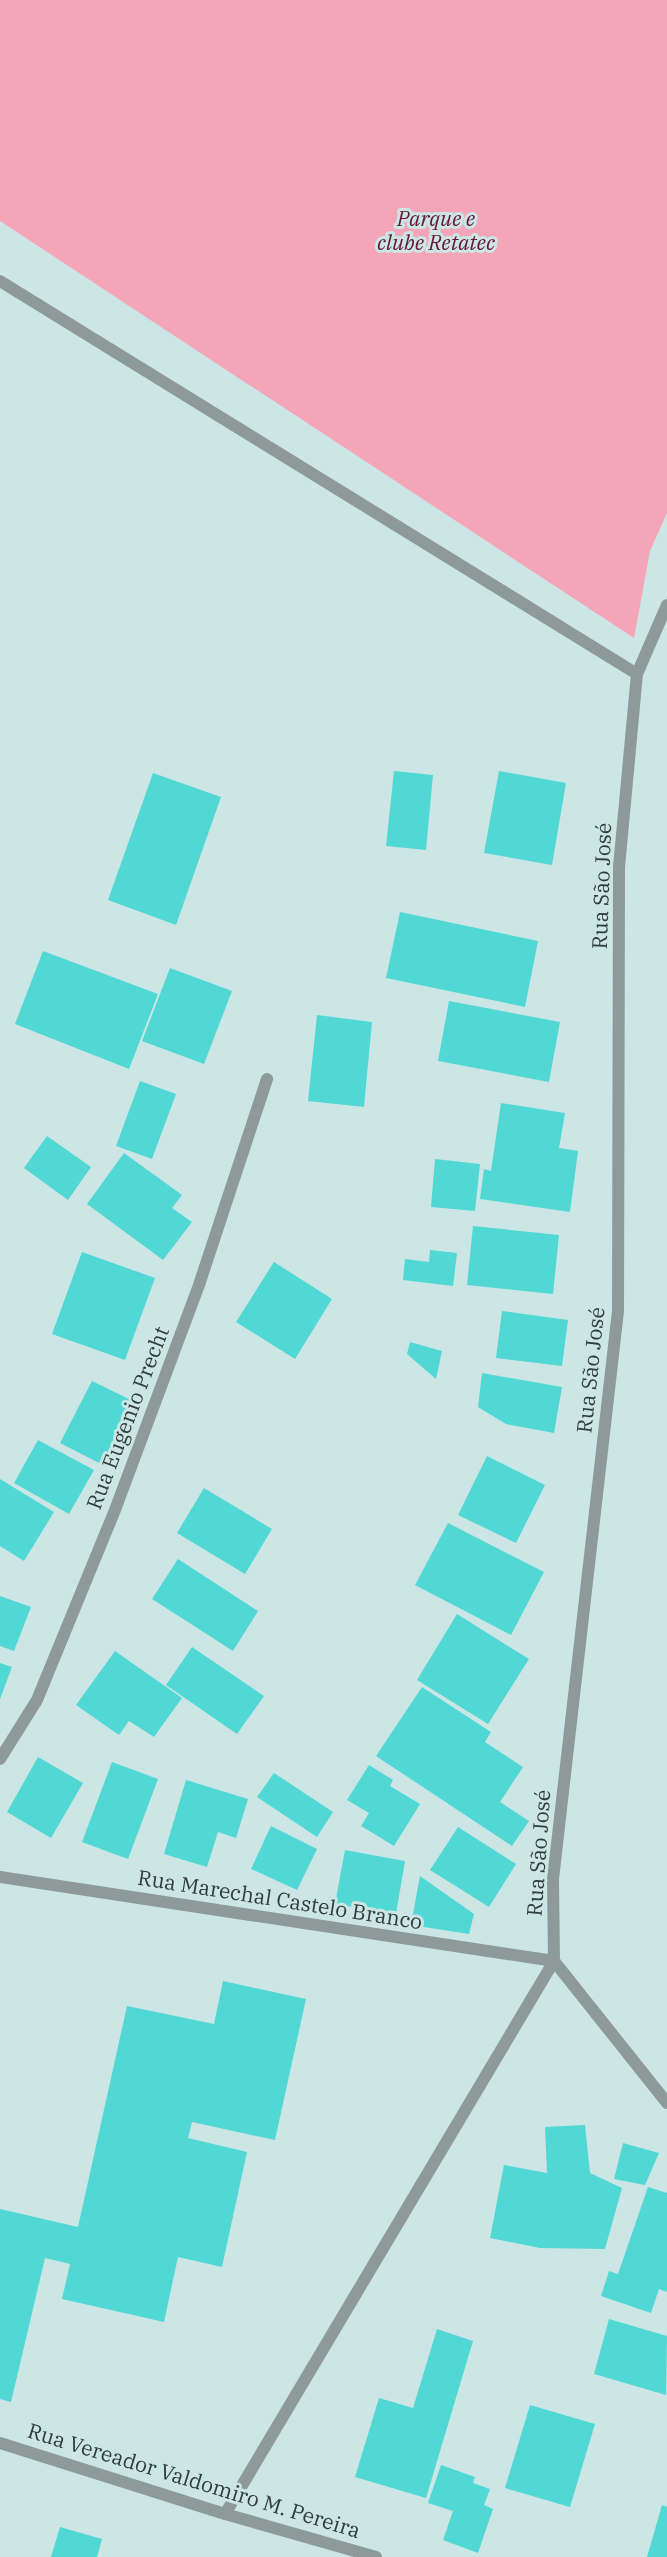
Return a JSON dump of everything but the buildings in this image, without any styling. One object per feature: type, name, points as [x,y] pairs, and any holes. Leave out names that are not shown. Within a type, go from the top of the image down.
[{"type":"street","points":[[0,281],[638,674]]},
{"type":"street","name":"Rua São José","points":[[554,1960],[553,1879],[618,1311],[619,867],[638,674],[667,605]]},
{"type":"street","name":"Rua Eugenio Precht","points":[[0,1759],[37,1700],[115,1510],[199,1286],[267,1079]]},
{"type":"street","name":"Rua Marechal Castelo Branco","points":[[0,1877],[554,1960]]},
{"type":"street","points":[[225,2514],[554,1960],[667,2103]]},
{"type":"street","name":"Rua Vereador Valdomiro M. Pereira","points":[[0,2443],[225,2514],[376,2557]]},
{"type":"green space","name":"Parque e clube Retatec","points":[[0,0],[667,0],[667,513],[650,551],[634,638],[0,221]]}]
